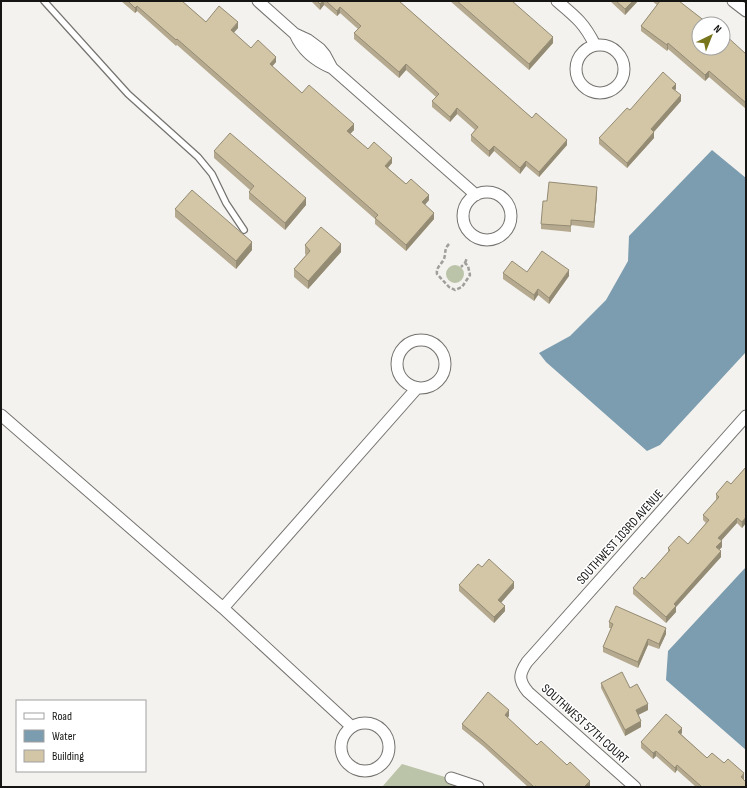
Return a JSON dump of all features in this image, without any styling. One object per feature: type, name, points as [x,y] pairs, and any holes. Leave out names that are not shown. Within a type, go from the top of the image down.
[{"type":"street","points":[[258,1],[295,34],[302,46],[312,57],[332,68],[476,195]]},
{"type":"street","points":[[557,1],[580,20],[595,45]]},
{"type":"street","points":[[733,1],[746,11]]},
{"type":"street","points":[[595,45],[611,47],[622,58],[624,74],[621,82],[616,88],[609,92],[598,93],[586,89],[580,84],[576,76],[577,60],[581,53],[587,48],[595,45]]},
{"type":"street","points":[[492,193],[500,196],[506,201],[510,208],[511,220],[506,231],[501,237],[493,240],[478,239],[466,228],[464,214],[466,206],[476,195],[492,193]]},
{"type":"street","points":[[223,608],[417,388],[425,388],[436,383],[443,374],[445,358],[436,345],[429,341],[413,341],[406,344],[400,350],[397,358],[396,366],[398,374],[409,386],[417,388]]},
{"type":"street","points":[[1,415],[223,608],[352,727]]},
{"type":"street","name":"SOUTHWEST 103RD AVENUE","points":[[520,679],[521,671],[527,662],[746,416]]},
{"type":"street","name":"SOUTHWEST 57TH COURT","points":[[520,679],[528,692],[635,787]]},
{"type":"street","points":[[368,723],[375,725],[385,733],[390,744],[390,752],[382,766],[368,772],[359,771],[346,763],[342,755],[341,747],[344,736],[352,727],[359,724],[368,723]]},
{"type":"street","points":[[451,778],[478,787]]},
{"type":"lane","points":[[44,1],[128,94],[198,156],[212,174],[226,203],[244,230]]},
{"type":"path","points":[[449,244],[446,247],[444,258],[436,271],[439,277],[455,290],[459,289],[470,275],[468,266],[465,263]]},
{"type":"path","points":[[461,267],[467,258]]},
{"type":"green space","points":[[455,265],[459,266],[463,270],[463,278],[459,282],[455,283],[451,282],[447,278],[446,274],[447,270],[451,266]]},
{"type":"green space","points":[[402,764],[478,787],[382,787]]},
{"type":"water","points":[[712,150],[746,178],[746,352],[660,445],[647,451],[546,362],[539,353],[570,336],[606,300],[628,261],[629,236]]},
{"type":"water","points":[[746,567],[746,750],[666,680],[668,651]]},
{"type":"building","points":[[128,1],[182,1],[206,22],[219,6],[238,22],[231,30],[251,48],[258,40],[276,57],[270,64],[302,93],[309,85],[354,124],[347,131],[368,149],[374,142],[392,158],[385,166],[406,184],[411,179],[429,195],[422,202],[434,213],[406,245],[375,218],[378,215],[177,39],[176,40],[137,6],[135,8]]},
{"type":"building","points":[[326,1],[399,1],[532,118],[536,113],[567,140],[539,172],[526,161],[520,168],[494,146],[489,151],[471,135],[478,127],[457,108],[450,117],[432,101],[439,94],[406,64],[399,72],[354,33],[361,26],[340,7],[337,11]]},
{"type":"building","points":[[457,1],[512,1],[553,37],[529,64]]},
{"type":"building","points":[[616,1],[633,1],[625,9]]},
{"type":"building","points":[[660,1],[679,1],[698,16],[691,16],[691,56],[731,56],[731,40],[746,54],[746,103],[709,71],[705,75],[668,43],[667,45],[641,26]]},
{"type":"building","points":[[663,72],[676,84],[672,88],[681,95],[651,129],[654,132],[627,163],[599,138],[627,108],[630,110]]},
{"type":"building","points":[[230,133],[306,198],[285,223],[249,192],[254,186],[214,151]]},
{"type":"building","points":[[549,182],[597,187],[594,222],[571,220],[571,226],[541,224],[543,201],[547,201]]},
{"type":"building","points":[[192,190],[252,242],[236,261],[175,209]]},
{"type":"building","points":[[321,227],[341,244],[308,281],[294,269],[310,251],[305,245]]},
{"type":"building","points":[[542,251],[569,270],[549,298],[538,289],[534,295],[503,273],[512,261],[527,272]]},
{"type":"building","points":[[746,467],[746,517],[742,522],[737,518],[718,538],[722,541],[716,547],[721,551],[674,604],[676,606],[666,617],[633,588],[642,577],[644,579],[670,550],[668,548],[679,536],[688,544],[709,520],[703,515],[719,497],[716,494],[727,481],[731,484]]},
{"type":"building","points":[[489,559],[514,582],[498,600],[505,606],[494,617],[459,585],[478,564],[482,567]]},
{"type":"building","points":[[616,606],[666,628],[659,644],[648,639],[638,662],[603,647],[613,624],[609,622]]},
{"type":"building","points":[[622,672],[630,688],[637,684],[648,704],[636,710],[641,721],[625,730],[601,683]]},
{"type":"building","points":[[488,692],[509,710],[505,715],[537,745],[541,741],[567,765],[570,762],[590,781],[585,787],[534,787],[462,724]]},
{"type":"building","points":[[666,714],[682,728],[678,732],[707,758],[712,753],[724,763],[728,759],[744,773],[741,777],[746,782],[746,787],[702,787],[677,765],[675,768],[656,751],[653,753],[641,742]]}]
